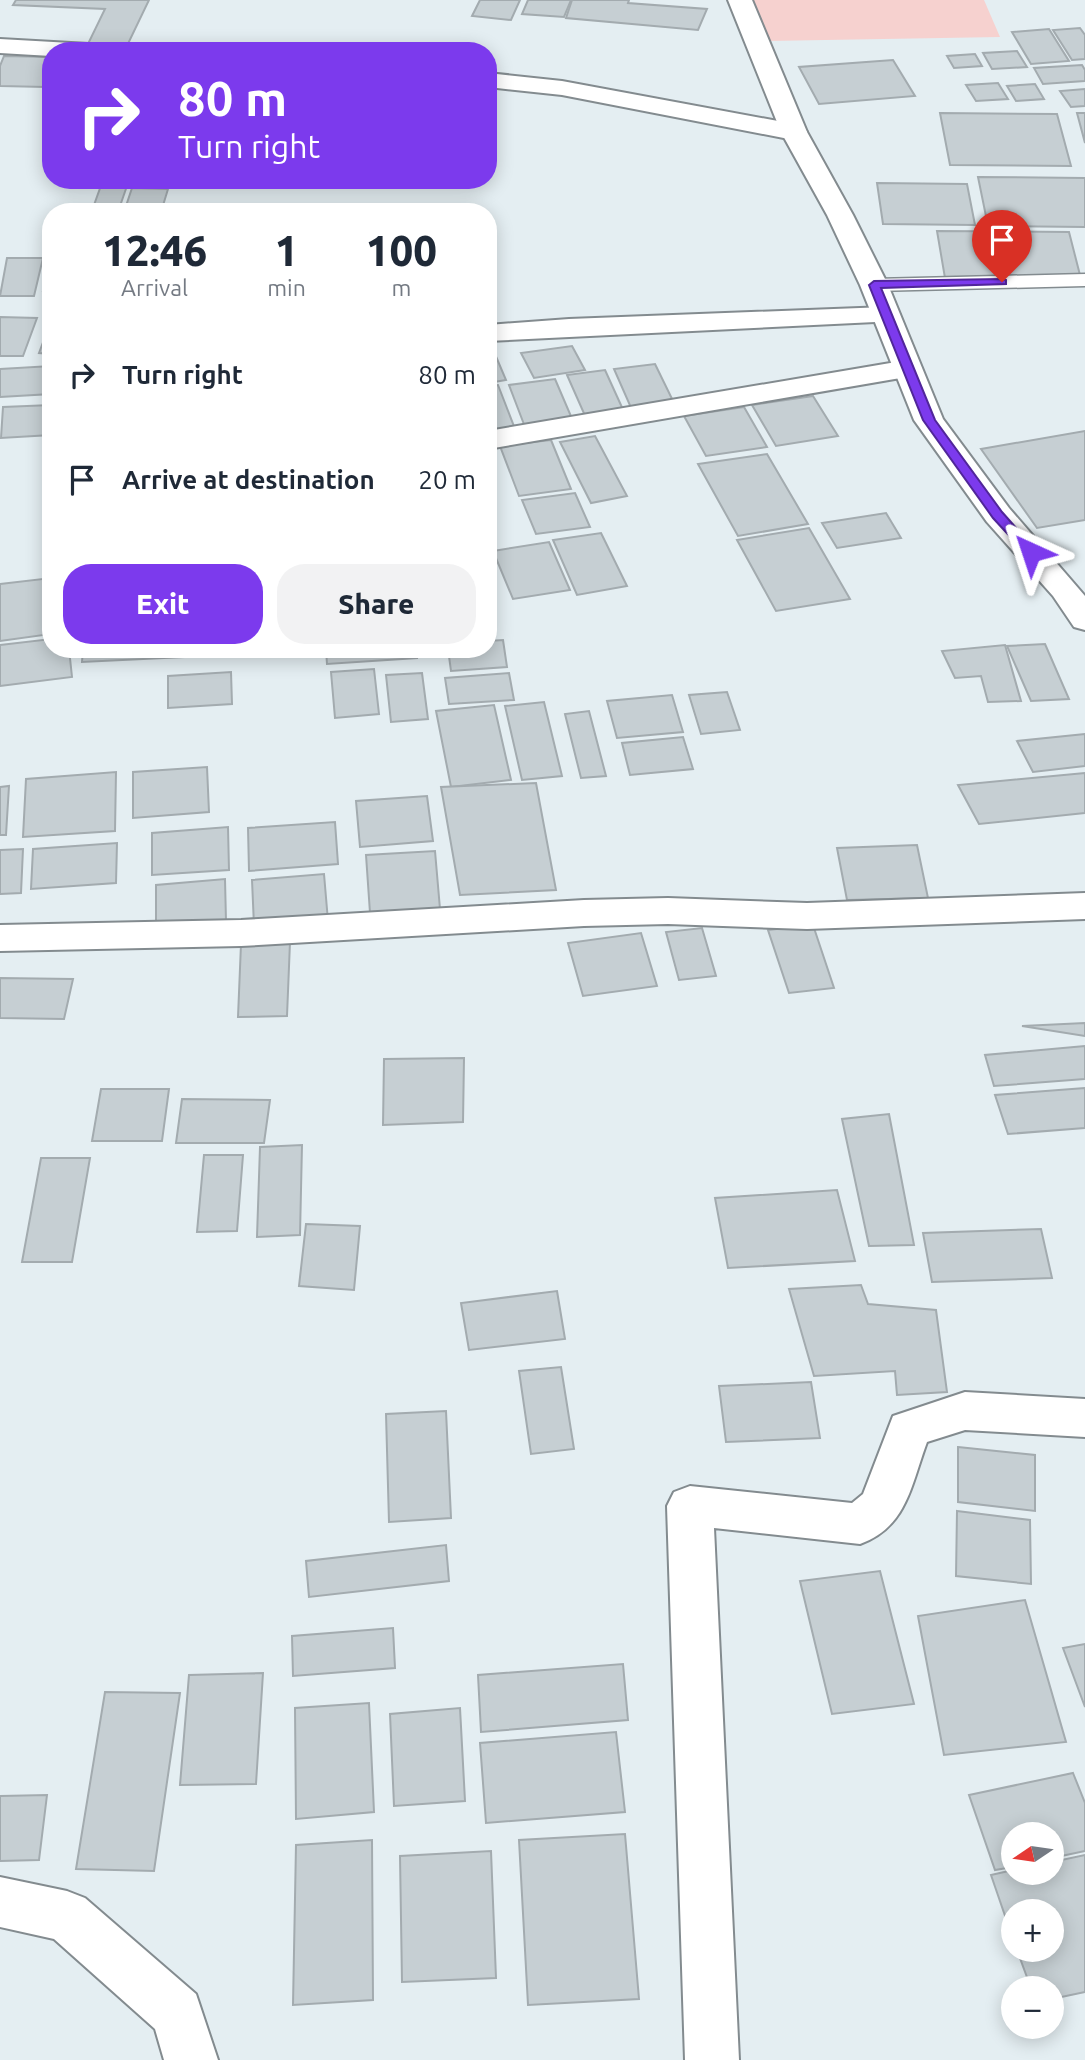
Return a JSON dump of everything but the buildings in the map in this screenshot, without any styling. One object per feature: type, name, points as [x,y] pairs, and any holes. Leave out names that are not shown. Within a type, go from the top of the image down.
[{"type":"street","points":[[740,0],[794,132],[841,215],[874,285],[929,420],[998,515],[1065,590],[1085,620]]},
{"type":"street","points":[[0,46],[42,48]]},
{"type":"street","points":[[497,81],[587,93],[794,132]]},
{"type":"street","points":[[497,332],[569,327],[886,315]]},
{"type":"street","points":[[497,438],[908,369]]},
{"type":"street","points":[[0,938],[241,933],[668,911],[807,916],[1085,906]]},
{"type":"street","points":[[712,2060],[690,1506],[860,1524],[881,1506],[909,1429],[965,1411],[1085,1418]]},
{"type":"street","points":[[0,1902],[67,1916],[177,2013],[191,2060]]},
{"type":"lane","points":[[874,285],[1085,281]]},
{"type":"shaded area","points":[[753,0],[984,0],[1000,37],[767,41]]},
{"type":"route","points":[[1002,282],[874,285],[929,420],[998,515],[1031,552]]}]
